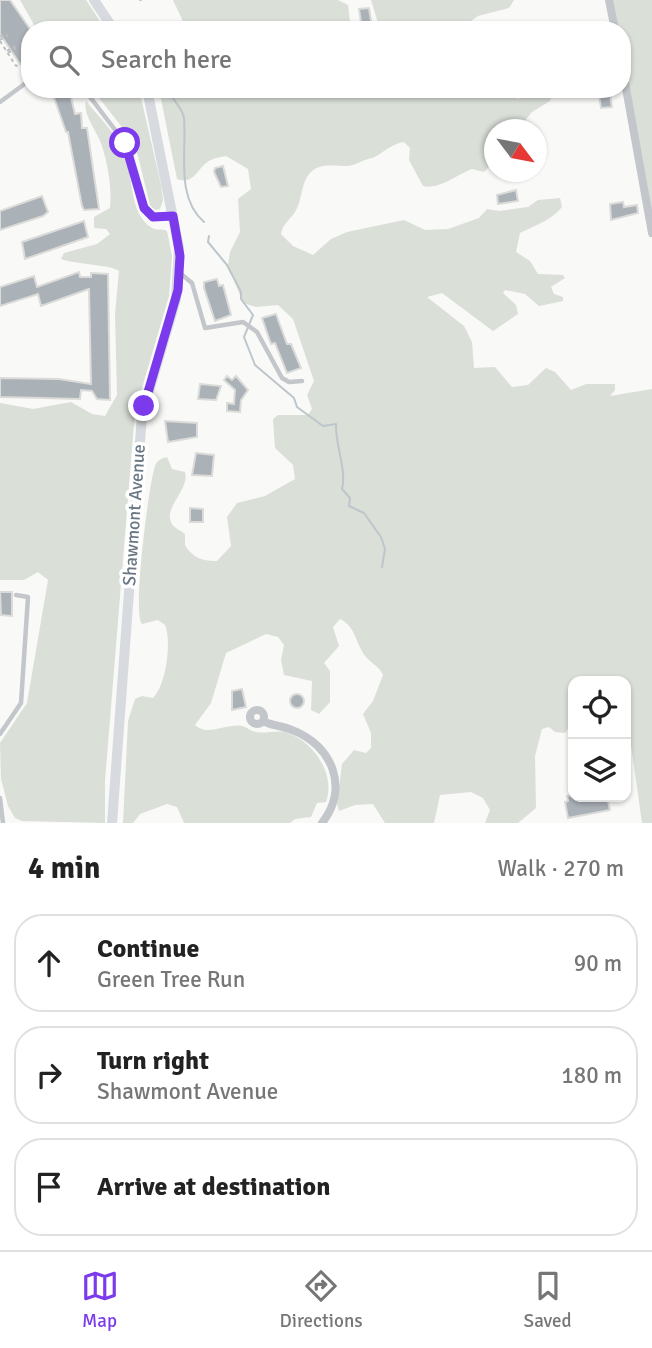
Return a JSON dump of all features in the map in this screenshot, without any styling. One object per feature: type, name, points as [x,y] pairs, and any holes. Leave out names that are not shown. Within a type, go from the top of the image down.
[{"type":"main road","points":[[94,0],[108,21]]},
{"type":"main road","name":"Shawmont Avenue","points":[[112,823],[142,415],[176,299],[180,272],[173,216],[149,98]]},
{"type":"street","points":[[609,0],[613,21]]},
{"type":"street","points":[[628,98],[652,233]]},
{"type":"street","points":[[265,722],[297,732],[319,746],[330,759],[335,774],[335,798],[322,823]]},
{"type":"lane","points":[[0,102],[21,87]]},
{"type":"lane","points":[[91,98],[125,143],[147,212],[153,217],[173,216]]},
{"type":"lane","points":[[180,272],[192,283],[205,328],[243,322],[254,328],[279,375],[289,382],[302,382]]},
{"type":"lane","points":[[0,734],[17,713],[23,695],[28,597],[16,596]]},
{"type":"lane","points":[[0,798],[4,823]]},
{"type":"path","points":[[7,34],[2,41],[16,66],[21,64]]},
{"type":"path","points":[[8,52],[15,47]]},
{"type":"shaded area","points":[[20,0],[86,0],[100,21],[32,21]]},
{"type":"shaded area","points":[[173,0],[338,0],[348,5],[350,21],[183,21]]},
{"type":"shaded area","points":[[371,0],[514,0],[509,8],[478,16],[471,21],[377,21]]},
{"type":"shaded area","points":[[612,0],[652,0],[652,218],[630,98],[631,21],[616,21]]},
{"type":"shaded area","points":[[99,98],[141,98],[161,185],[163,200],[160,209],[155,210],[150,205],[138,156],[129,136]]},
{"type":"shaded area","points":[[161,98],[551,98],[526,119],[484,119],[484,172],[472,169],[442,184],[423,186],[409,160],[410,148],[404,142],[353,165],[318,167],[305,181],[297,208],[281,234],[293,246],[313,255],[331,239],[347,232],[404,220],[425,230],[448,229],[479,218],[487,209],[499,211],[528,207],[538,200],[560,198],[562,207],[558,212],[520,233],[516,252],[530,261],[538,274],[563,275],[565,278],[551,287],[554,294],[563,297],[563,301],[539,306],[525,294],[505,290],[503,293],[516,305],[518,314],[493,331],[442,293],[427,297],[464,326],[472,342],[474,368],[495,367],[512,387],[528,385],[546,368],[555,372],[571,390],[586,384],[615,384],[615,390],[610,396],[652,389],[652,823],[642,823],[631,745],[631,676],[568,676],[568,729],[565,733],[555,732],[549,727],[542,729],[535,756],[536,808],[518,823],[485,823],[490,810],[483,798],[471,792],[440,795],[434,823],[385,823],[373,804],[355,805],[339,811],[337,804],[342,764],[354,750],[366,753],[371,748],[371,733],[363,714],[373,701],[383,675],[363,653],[350,627],[340,619],[333,627],[339,646],[324,663],[330,671],[330,702],[319,714],[311,710],[312,681],[284,675],[281,660],[284,645],[278,637],[266,634],[226,653],[211,703],[195,725],[205,730],[236,726],[256,732],[284,732],[298,737],[314,752],[328,781],[326,802],[317,803],[311,817],[295,819],[290,823],[184,823],[177,807],[167,804],[140,814],[133,823],[123,823],[128,721],[135,699],[142,696],[153,698],[158,692],[168,652],[165,625],[158,620],[142,624],[139,615],[142,548],[156,464],[167,457],[172,469],[185,472],[184,485],[171,512],[172,524],[185,534],[185,545],[191,553],[202,559],[217,561],[231,546],[227,517],[237,503],[265,496],[295,479],[293,465],[275,448],[273,419],[278,415],[308,415],[312,409],[307,395],[314,381],[293,319],[278,305],[256,307],[243,303],[228,265],[230,252],[240,232],[238,199],[251,189],[248,169],[226,156],[209,161],[192,178],[177,179]]},
{"type":"shaded area","points":[[86,101],[111,131],[124,152],[135,204],[144,222],[152,228],[167,231],[172,256],[169,296],[134,424],[105,781],[105,823],[22,821],[15,818],[8,806],[1,779],[0,743],[27,703],[48,580],[38,572],[24,580],[0,580],[0,403],[33,409],[71,402],[92,414],[105,416],[117,395],[115,314],[119,271],[61,259],[64,253],[97,244],[110,234],[106,229],[94,228],[94,217],[110,208],[109,177],[100,141],[86,112]]},
{"type":"building","points":[[0,0],[10,0],[24,21],[21,21],[21,63],[20,64],[0,34]]},
{"type":"building","points":[[369,8],[371,21],[361,21],[359,9]]},
{"type":"building","points":[[54,98],[71,98],[75,114],[81,113],[82,128],[87,128],[99,209],[84,210],[82,206],[66,132]]},
{"type":"building","points":[[599,98],[610,98],[612,107],[601,108]]},
{"type":"building","points":[[223,166],[228,186],[221,187],[214,172],[215,168]]},
{"type":"building","points":[[516,190],[518,201],[498,204],[497,195]]},
{"type":"building","points":[[42,196],[48,212],[0,230],[0,211]]},
{"type":"building","points":[[623,202],[624,207],[637,205],[638,213],[611,220],[610,204]]},
{"type":"building","points":[[84,221],[88,237],[25,259],[22,242]]},
{"type":"building","points":[[79,272],[80,277],[91,277],[91,273],[108,274],[110,400],[97,399],[92,391],[81,390],[80,399],[0,397],[0,378],[59,379],[91,384],[89,289],[41,306],[38,294],[0,306],[0,287],[34,276],[37,287]]},
{"type":"building","points":[[217,279],[219,286],[223,285],[231,315],[215,321],[204,282]]},
{"type":"building","points":[[276,314],[287,344],[291,344],[301,368],[287,373],[275,343],[271,344],[262,318]]},
{"type":"building","points":[[227,376],[232,380],[236,376],[248,390],[241,400],[240,412],[227,411],[227,403],[234,404],[235,390],[224,380]]},
{"type":"building","points":[[200,384],[221,386],[216,400],[198,399]]},
{"type":"building","points":[[165,421],[197,423],[197,437],[168,442]]},
{"type":"building","points":[[196,453],[214,455],[212,476],[192,475]]},
{"type":"building","points":[[190,508],[203,509],[203,522],[190,522]]},
{"type":"building","points":[[0,592],[12,592],[12,616],[1,615]]},
{"type":"building","points":[[242,689],[246,707],[232,710],[232,691]]},
{"type":"building","points":[[294,694],[300,694],[304,701],[300,708],[294,708],[290,704],[290,698]]},
{"type":"building","points":[[565,802],[608,802],[610,810],[568,818]]},
{"type":"waterway","points":[[173,98],[184,118],[184,173],[189,200],[204,222]]},
{"type":"waterway","points":[[209,236],[208,242],[227,265],[241,292],[241,299],[253,315],[244,337],[255,365],[294,398],[297,407],[323,426],[336,424],[343,474],[342,489],[350,498],[349,506],[364,513],[381,537],[385,549],[382,567]]},
{"type":"route","points":[[125,143],[144,208],[153,217],[173,216],[180,256],[176,299],[144,406]]}]
